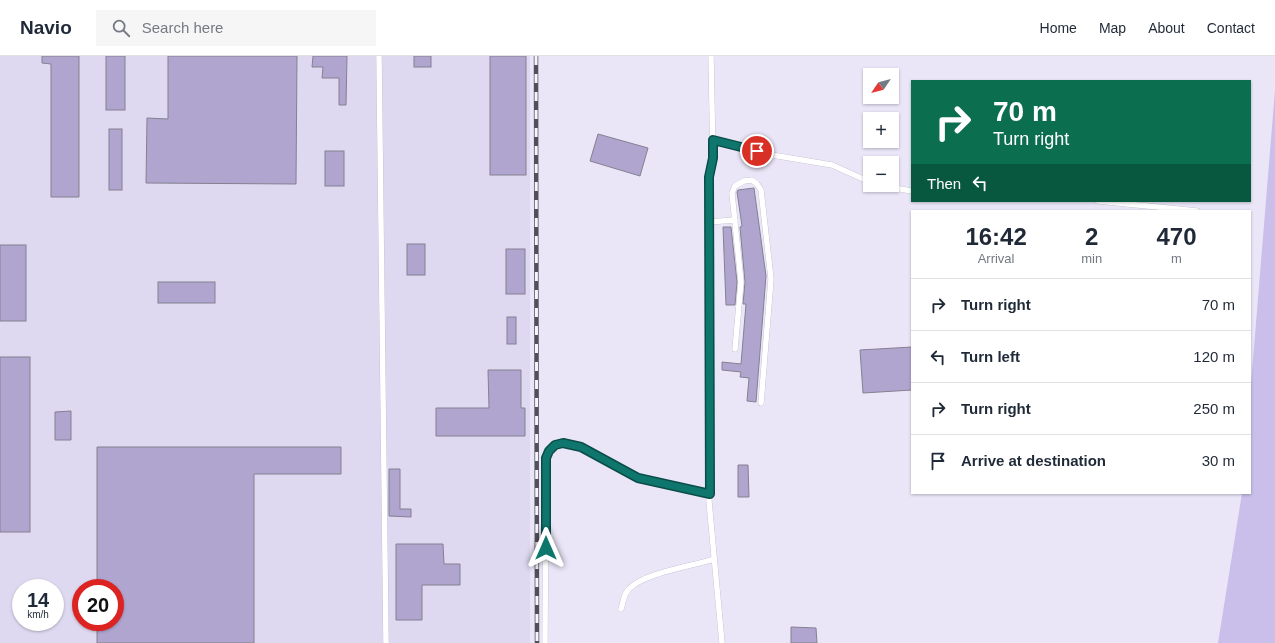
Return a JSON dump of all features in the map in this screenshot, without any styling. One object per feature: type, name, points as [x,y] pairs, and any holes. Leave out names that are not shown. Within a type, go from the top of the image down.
[{"type":"lane","points":[[379,56],[386,643]]},
{"type":"lane","points":[[710,56],[713,140],[713,158],[709,177],[710,494],[714,559],[722,643]]},
{"type":"lane","points":[[713,140],[772,155],[832,165],[863,179]]},
{"type":"lane","points":[[735,349],[741,282],[732,193],[735,186],[744,181],[752,180],[761,190],[771,280],[761,403]]},
{"type":"lane","points":[[899,189],[911,191]]},
{"type":"lane","points":[[1108,202],[1187,210]]},
{"type":"lane","points":[[709,222],[735,220]]},
{"type":"lane","points":[[546,643],[546,458],[549,451],[555,445],[563,443],[581,447],[638,478],[710,494]]},
{"type":"lane","points":[[620,609],[628,589],[636,583],[655,574],[714,559]]},
{"type":"shaded area","points":[[0,56],[530,56],[530,643],[0,643]]},
{"type":"shaded area","points":[[1275,90],[1275,643],[1218,643],[1242,494],[1251,494],[1251,384]]},
{"type":"building","points":[[42,56],[79,56],[79,197],[51,197],[51,64],[42,63]]},
{"type":"building","points":[[106,56],[125,56],[125,110],[106,110]]},
{"type":"building","points":[[168,56],[297,56],[296,184],[146,183],[147,118],[168,119]]},
{"type":"building","points":[[313,56],[347,56],[346,105],[339,105],[339,78],[322,78],[323,67],[312,67]]},
{"type":"building","points":[[414,56],[431,56],[431,67],[414,67]]},
{"type":"building","points":[[490,56],[526,56],[526,175],[490,175]]},
{"type":"building","points":[[109,129],[122,129],[122,190],[109,190]]},
{"type":"building","points":[[598,134],[648,148],[640,176],[590,161]]},
{"type":"building","points":[[325,151],[344,151],[344,186],[325,186]]},
{"type":"building","points":[[754,188],[766,276],[756,402],[747,401],[749,378],[740,377],[741,372],[722,370],[722,362],[741,364],[746,304],[743,304],[745,282],[740,227],[742,226],[737,192],[738,190]]},
{"type":"building","points":[[723,227],[731,227],[737,282],[735,305],[726,305]]},
{"type":"building","points":[[407,244],[425,244],[425,275],[407,275]]},
{"type":"building","points":[[0,245],[26,245],[26,321],[0,321]]},
{"type":"building","points":[[506,249],[525,249],[525,294],[506,294]]},
{"type":"building","points":[[158,282],[215,282],[215,303],[158,303]]},
{"type":"building","points":[[507,317],[516,317],[516,344],[507,344]]},
{"type":"building","points":[[911,347],[911,390],[863,393],[860,350]]},
{"type":"building","points":[[0,357],[30,357],[30,532],[0,532]]},
{"type":"building","points":[[488,370],[521,370],[521,408],[525,408],[525,436],[436,436],[436,408],[489,408]]},
{"type":"building","points":[[71,411],[71,440],[55,440],[55,412]]},
{"type":"building","points":[[97,447],[341,447],[341,474],[254,474],[254,643],[97,643],[97,631],[124,631],[124,579],[97,579]]},
{"type":"building","points":[[738,465],[748,465],[749,497],[738,497]]},
{"type":"building","points":[[389,469],[400,469],[400,509],[411,509],[411,517],[389,516]]},
{"type":"building","points":[[396,544],[443,544],[444,564],[460,564],[460,585],[422,585],[422,620],[396,620]]},
{"type":"building","points":[[791,627],[816,628],[817,643],[791,643]]},
{"type":"railway","points":[[536,56],[537,643]]},
{"type":"route","points":[[546,548],[546,458],[549,451],[555,445],[563,443],[581,447],[638,478],[710,494],[709,177],[713,158],[713,140],[757,151]]}]
